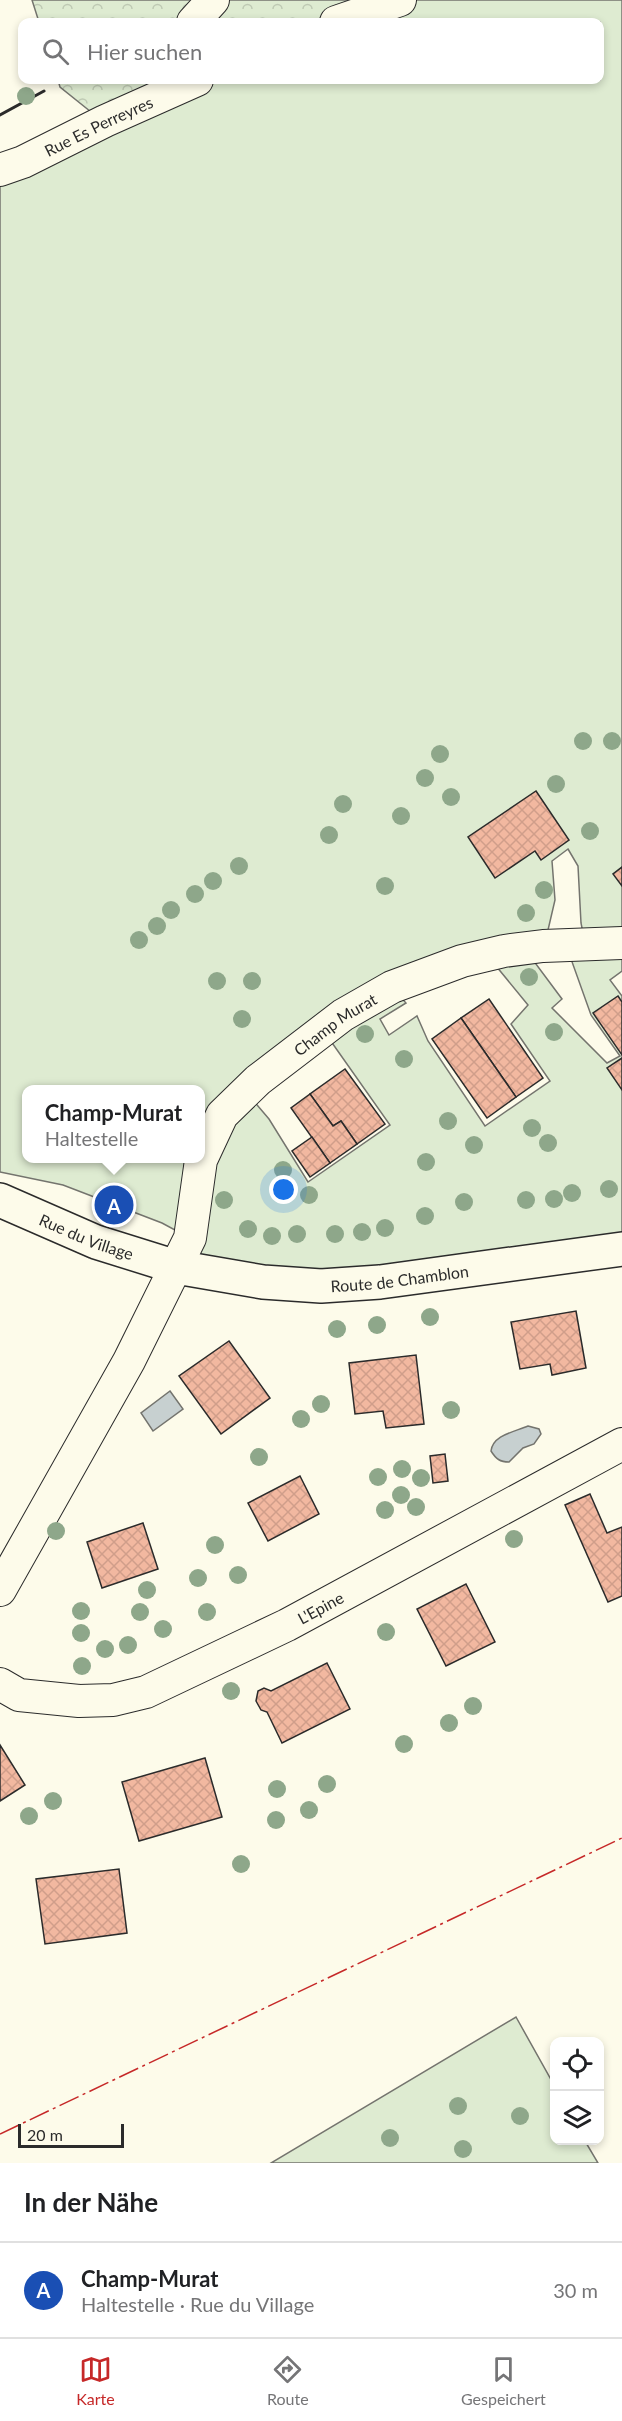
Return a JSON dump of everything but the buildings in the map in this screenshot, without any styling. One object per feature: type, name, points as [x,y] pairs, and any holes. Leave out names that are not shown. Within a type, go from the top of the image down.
[{"type":"street","points":[[197,18],[213,0]]},
{"type":"street","points":[[348,18],[400,0]]},
{"type":"street","points":[[105,121],[138,84]]},
{"type":"street","name":"Rue Es Perreyres","points":[[0,170],[23,162],[105,121],[188,84]]},
{"type":"street","name":"Champ Murat","points":[[205,1151],[222,1115],[258,1080],[343,1015],[392,987],[462,961],[524,947],[622,942]]},
{"type":"street","name":"Champ Murat","points":[[176,1267],[190,1238],[201,1163]]},
{"type":"street","name":"Rue du Village","points":[[0,1200],[96,1242],[176,1267]]},
{"type":"street","name":"Route de Chamblon","points":[[176,1267],[263,1282],[321,1286],[380,1282],[622,1248]]},
{"type":"street","points":[[0,1590],[129,1361],[176,1267]]},
{"type":"street","name":"L'Epine","points":[[0,1684],[19,1695],[79,1701],[113,1700],[146,1692],[287,1625],[622,1444]]},
{"type":"green space","points":[[32,0],[389,0],[337,18],[38,18]]},
{"type":"green space","points":[[409,0],[622,0],[622,971],[610,980],[622,996],[622,1249],[380,1282],[176,1267],[190,1238],[162,1223],[63,1185],[0,1172],[0,175],[195,84],[604,84],[604,18],[358,18]],"holes":[[[568,849],[578,866],[581,923],[585,943],[566,945],[591,1015],[620,1056],[607,1063],[552,1008],[562,999],[524,948],[548,930],[555,900],[552,861]],[[487,955],[528,1005],[511,1024],[550,1081],[485,1126],[428,1041],[417,1016],[389,1035],[380,1019],[406,1003],[392,988]],[[323,1030],[390,1125],[308,1182],[269,1119],[246,1092]]]},
{"type":"green space","points":[[59,84],[180,84],[101,120]]},
{"type":"green space","points":[[516,2017],[550,2078],[550,2145],[587,2145],[598,2163],[271,2163]]},
{"type":"shaded area","points":[[170,1391],[183,1409],[153,1431],[141,1413]]},
{"type":"shaded area","points":[[528,1426],[539,1429],[541,1434],[534,1444],[523,1448],[509,1462],[501,1461],[491,1451],[500,1438]]},
{"type":"wall","points":[[0,115],[44,91]]},
{"type":"power","points":[[0,2134],[622,1838]]},
{"type":"place","name":"Champ-Murat","points":[[114,1205]]}]
